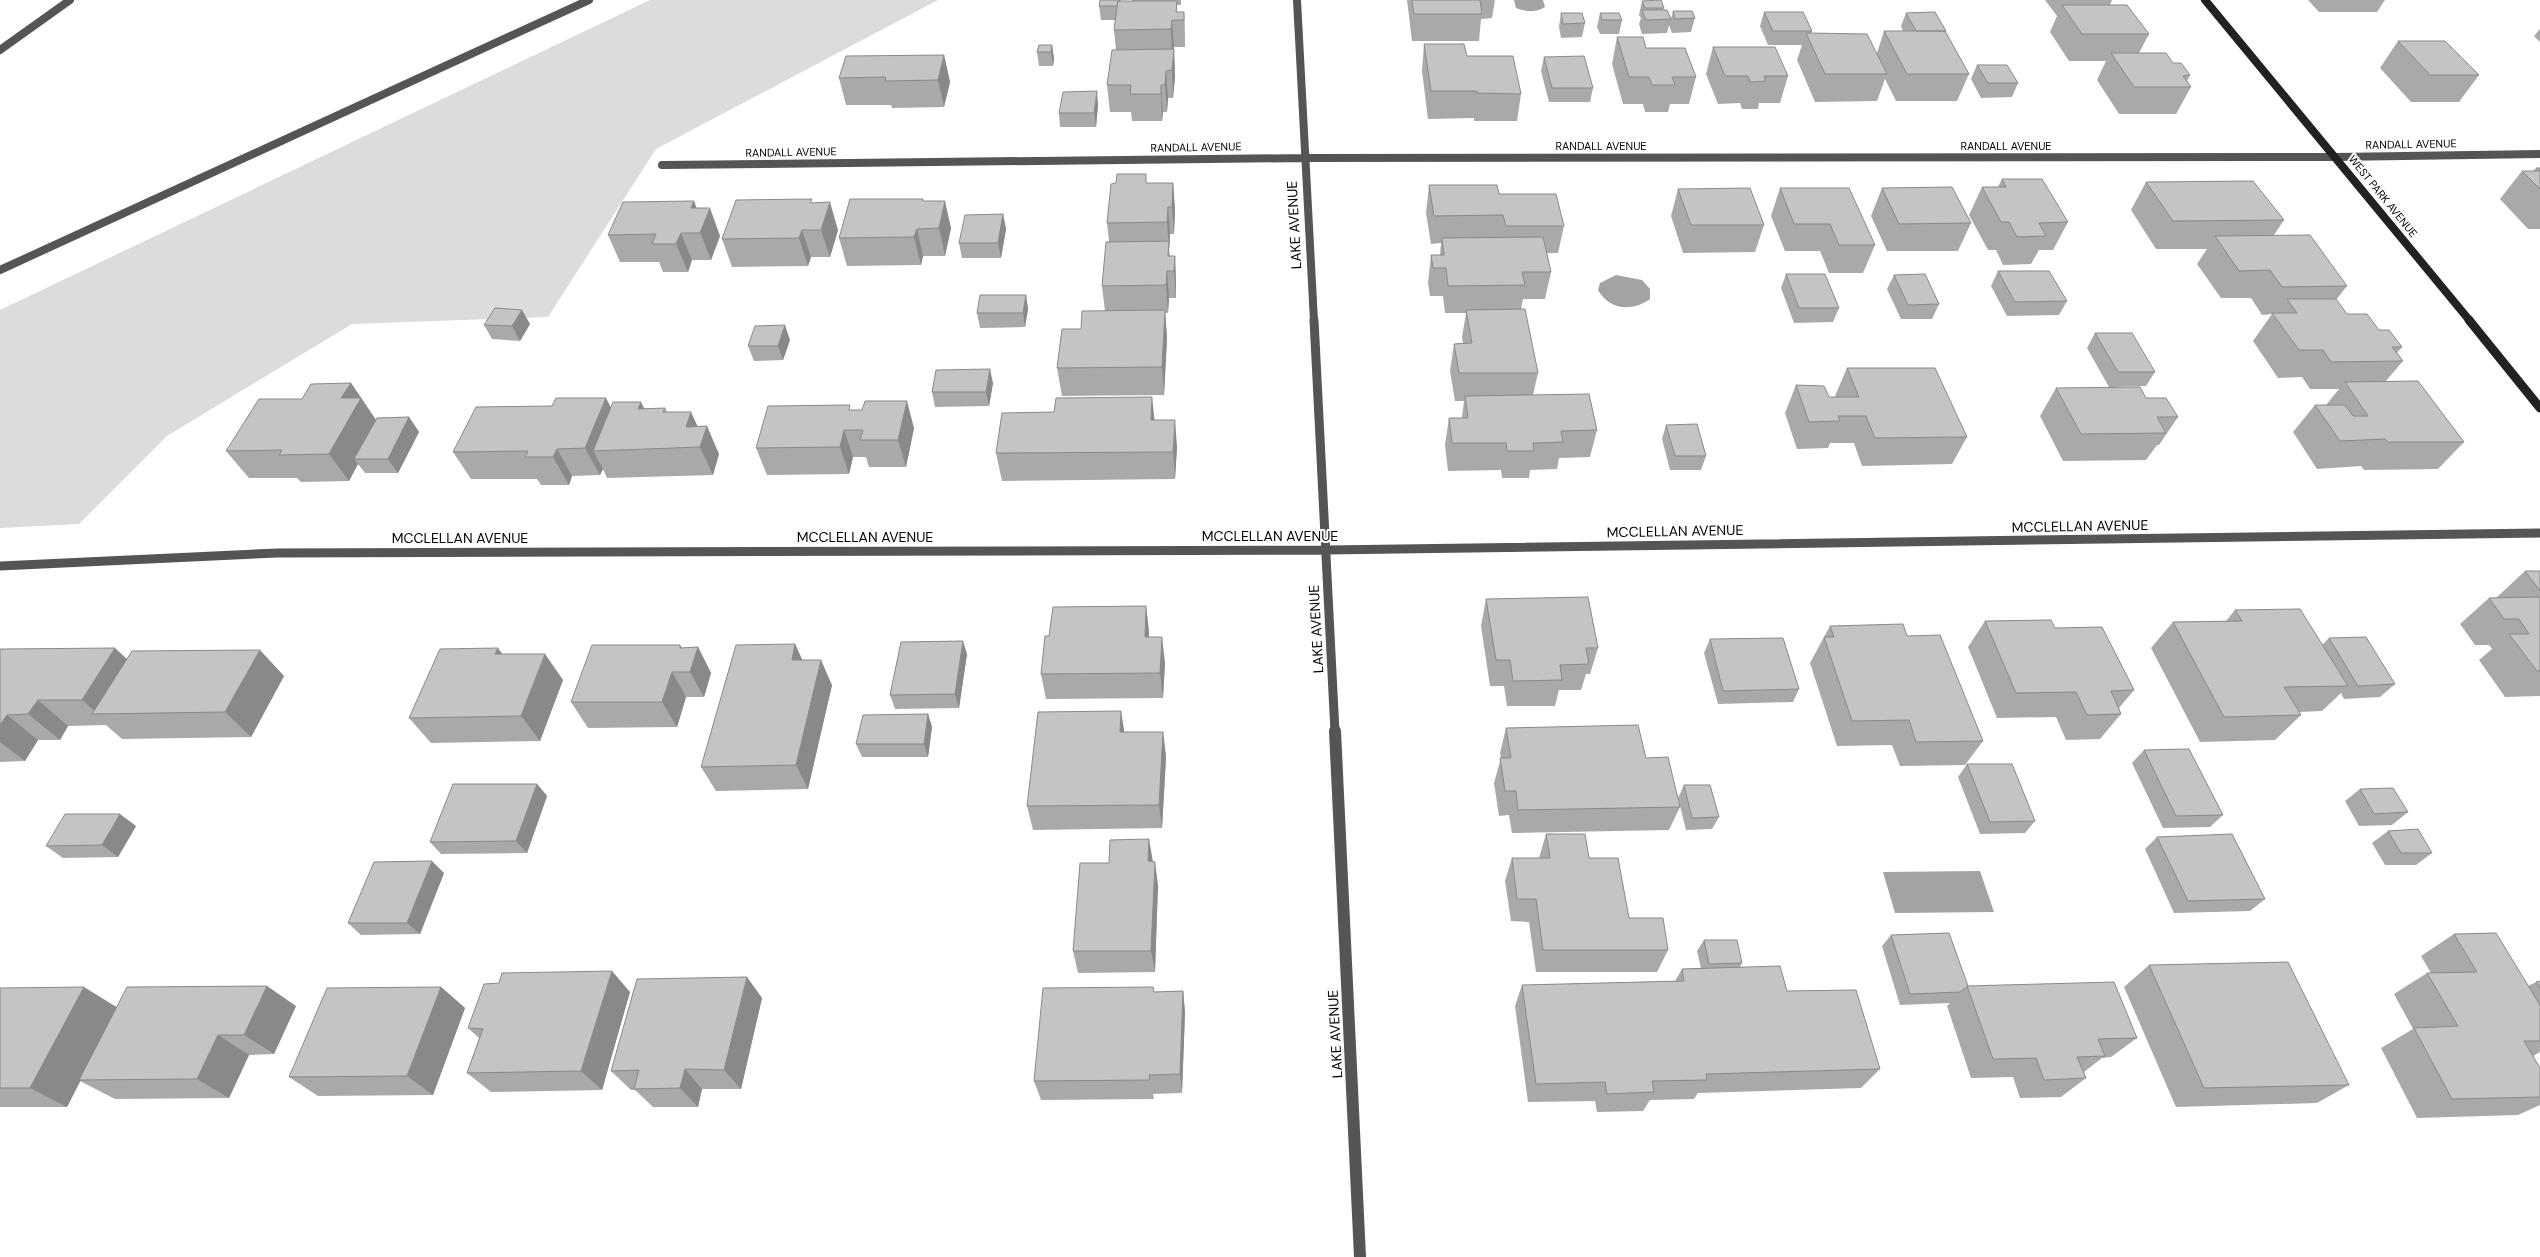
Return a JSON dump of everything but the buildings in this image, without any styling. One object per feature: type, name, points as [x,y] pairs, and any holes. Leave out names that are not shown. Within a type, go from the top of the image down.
[{"type":"street","points":[[0,50],[70,0]]},
{"type":"street","points":[[0,270],[589,0]]},
{"type":"street","name":"LAKE AVENUE","points":[[1296,0],[1326,550],[1360,1257]]},
{"type":"street","name":"WEST PARK AVENUE","points":[[2205,0],[2336,157],[2540,408]]},
{"type":"street","name":"RANDALL AVENUE","points":[[662,165],[1305,158],[2336,157],[2540,154]]},
{"type":"street","name":"MCCLELLAN AVENUE","points":[[0,566],[297,553],[1326,550],[2540,534]]},
{"type":"shaded area","points":[[650,0],[938,0],[656,149],[548,317],[352,324],[167,436],[79,524],[0,528],[0,310]]},
{"type":"shaded area","points":[[1514,0],[1543,0],[1545,7],[1534,11],[1524,10],[1516,8]]},
{"type":"shaded area","points":[[1616,275],[1642,280],[1650,289],[1650,299],[1636,306],[1629,307],[1621,307],[1608,302],[1598,290],[1600,283]]},
{"type":"shaded area","points":[[1980,871],[1994,912],[1895,913],[1883,872]]}]
